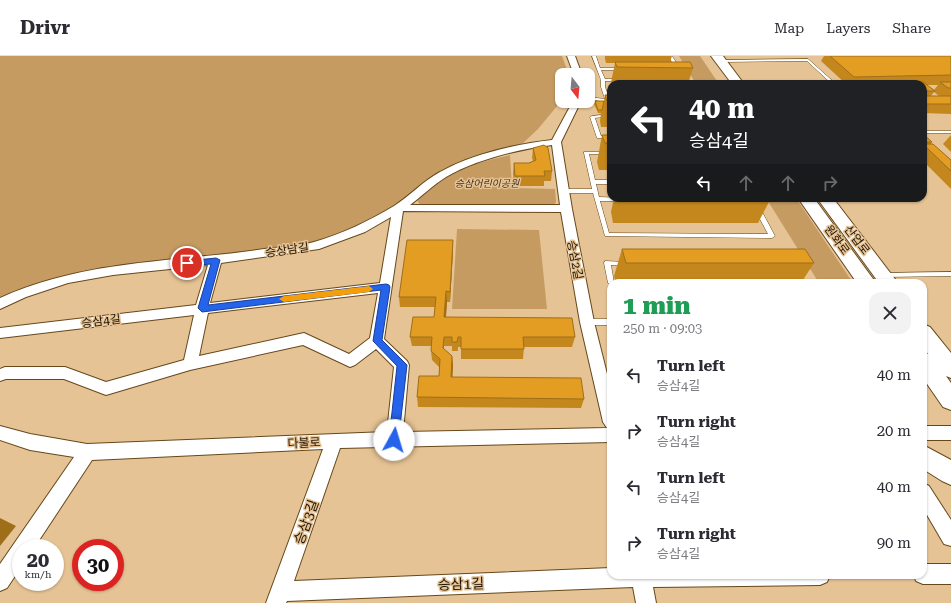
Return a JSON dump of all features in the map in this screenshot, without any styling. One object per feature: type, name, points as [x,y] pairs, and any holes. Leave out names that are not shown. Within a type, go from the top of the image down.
[{"type":"street","points":[[571,56],[575,68]]},
{"type":"street","points":[[707,56],[723,80]]},
{"type":"street","points":[[719,59],[735,80]]},
{"type":"street","points":[[556,142],[573,108]]},
{"type":"street","name":"승삼2길","points":[[556,142],[566,209],[587,322],[607,405]]},
{"type":"street","name":"승상남길","points":[[0,304],[21,294],[67,279],[113,271],[216,260],[315,246],[360,229],[398,208],[442,175],[466,163],[531,145],[556,142]]},
{"type":"street","name":"원화로","points":[[809,202],[864,279]]},
{"type":"street","name":"산업로","points":[[828,202],[886,279]]},
{"type":"street","points":[[0,375],[65,373],[106,389],[190,364],[304,339],[350,361],[377,341],[398,208],[566,209]]},
{"type":"street","points":[[190,364],[202,308],[216,260]]},
{"type":"street","name":"승삼4길","points":[[0,333],[386,287]]},
{"type":"street","points":[[927,337],[951,369]]},
{"type":"street","points":[[377,341],[402,365],[394,440]]},
{"type":"street","points":[[927,367],[951,400]]},
{"type":"street","name":"다불로","points":[[0,433],[30,442],[87,452],[334,441],[607,435]]},
{"type":"street","points":[[927,433],[951,433]]},
{"type":"street","name":"승삼3길","points":[[279,597],[334,441]]},
{"type":"street","points":[[29,539],[87,452]]},
{"type":"street","points":[[927,458],[951,473]]},
{"type":"street","points":[[927,498],[951,537]]},
{"type":"street","points":[[0,582],[12,564]]},
{"type":"street","points":[[927,574],[951,574]]},
{"type":"street","name":"승삼1길","points":[[279,597],[607,578]]},
{"type":"street","points":[[642,579],[646,603]]},
{"type":"lane","points":[[594,56],[603,80],[602,87],[607,96]]},
{"type":"lane","points":[[670,56],[681,74]]},
{"type":"lane","points":[[719,59],[808,60],[830,80]]},
{"type":"lane","points":[[670,68],[678,68]]},
{"type":"lane","points":[[599,69],[630,69]]},
{"type":"lane","points":[[603,80],[625,80]]},
{"type":"lane","points":[[595,99],[607,101]]},
{"type":"lane","points":[[607,115],[592,117],[599,137],[607,137]]},
{"type":"lane","points":[[927,132],[951,132]]},
{"type":"lane","points":[[607,153],[586,153],[607,235],[772,236],[753,202]]},
{"type":"lane","points":[[593,182],[607,182]]},
{"type":"lane","points":[[564,191],[595,191]]},
{"type":"lane","points":[[597,199],[607,199]]},
{"type":"lane","points":[[610,279],[607,264],[631,264]]},
{"type":"lane","points":[[886,279],[951,274]]},
{"type":"lane","points":[[587,322],[607,322]]},
{"type":"green space","points":[[0,56],[562,56],[566,68],[555,68],[555,108],[538,129],[522,144],[462,161],[437,174],[390,209],[359,228],[322,241],[72,276],[0,304]]},
{"type":"green space","points":[[679,56],[700,56],[716,80],[694,80]]},
{"type":"green space","name":"승삼어린이공원","points":[[510,155],[512,188],[555,189],[556,202],[554,205],[420,205],[415,197],[446,177],[473,164]]},
{"type":"green space","points":[[768,202],[799,202],[850,279],[817,279]]},
{"type":"green space","points":[[457,229],[539,230],[547,309],[452,309]]},
{"type":"building","points":[[830,56],[951,56],[951,75],[854,77]]},
{"type":"building","points":[[615,62],[690,62],[693,68],[617,67]]},
{"type":"building","points":[[940,82],[951,82],[951,88],[948,88]]},
{"type":"building","points":[[927,85],[935,91],[927,91]]},
{"type":"building","points":[[927,96],[951,96],[951,104],[927,104]]},
{"type":"building","points":[[595,101],[604,101],[602,110],[598,110]]},
{"type":"building","points":[[602,135],[607,135],[607,143],[605,143]]},
{"type":"building","points":[[927,138],[932,142],[927,142]]},
{"type":"building","points":[[927,144],[933,144],[951,160],[951,171],[927,148]]},
{"type":"building","points":[[544,145],[548,148],[552,171],[544,171],[545,176],[515,176],[514,163],[529,163],[536,160],[533,148]]},
{"type":"building","points":[[407,240],[453,240],[450,292],[446,291],[444,317],[572,318],[575,337],[523,337],[524,349],[461,349],[461,337],[458,337],[457,342],[452,342],[452,337],[444,337],[443,348],[452,356],[451,377],[581,378],[584,399],[417,397],[419,376],[439,376],[440,359],[431,351],[432,337],[410,337],[413,317],[434,317],[436,297],[399,297]]},
{"type":"building","points":[[622,249],[805,249],[814,263],[626,263]]},
{"type":"slow traffic","points":[[284,299],[369,289]]},
{"type":"route","points":[[187,263],[216,260],[202,308],[386,287],[377,341],[402,365],[394,440]]}]
